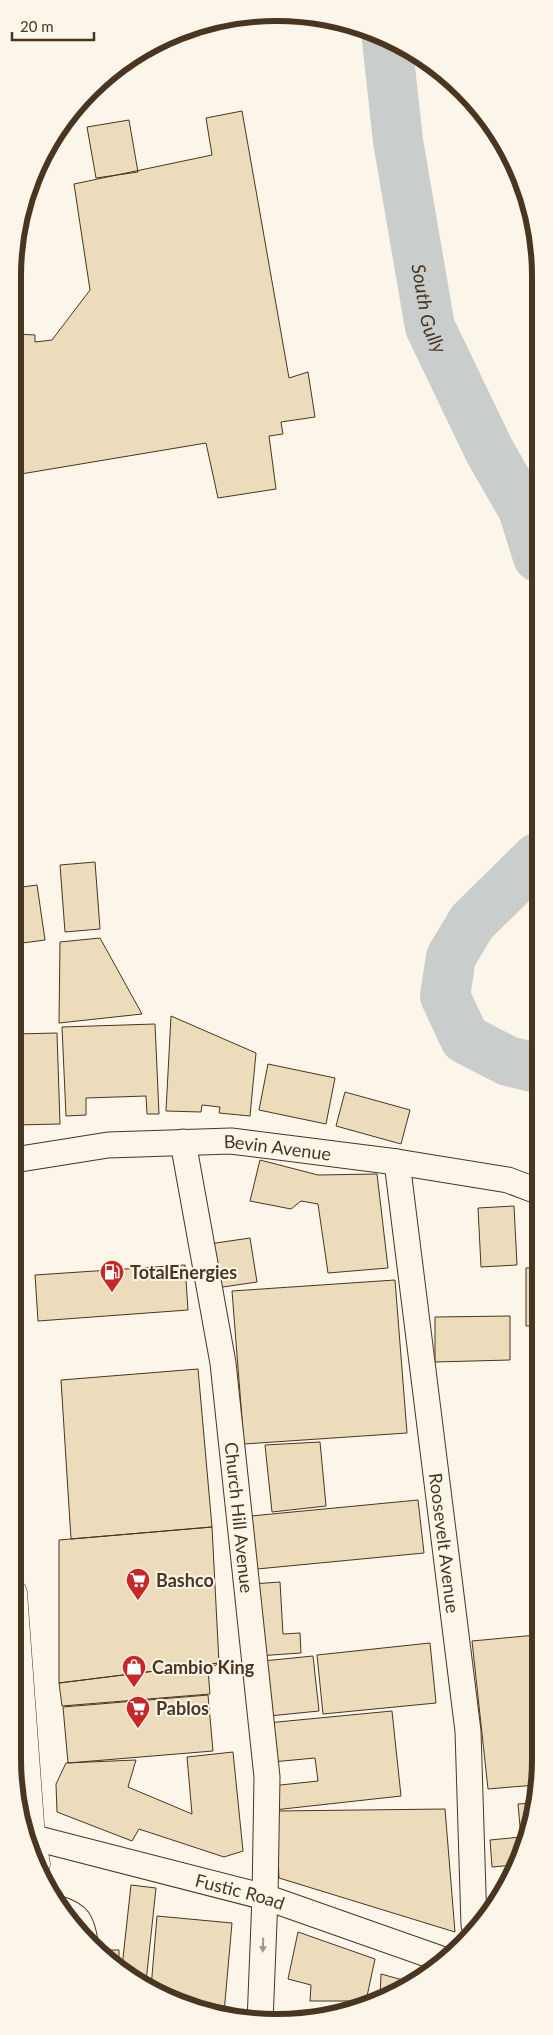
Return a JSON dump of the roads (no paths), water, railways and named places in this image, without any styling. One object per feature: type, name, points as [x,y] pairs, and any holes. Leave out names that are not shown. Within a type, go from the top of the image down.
[{"type":"main road","points":[[21,1701],[30,1825]]},
{"type":"street","name":"Bevin Avenue","points":[[21,1159],[108,1145],[231,1140],[397,1162],[508,1180],[532,1190]]},
{"type":"street","name":"Church Hill Avenue","points":[[183,1142],[223,1363],[266,1776],[265,1897],[260,2013]]},
{"type":"street","name":"Roosevelt Avenue","points":[[397,1162],[468,1731],[474,1920]]},
{"type":"street","name":"Fustic Road","points":[[34,1838],[265,1897],[436,1957]]},
{"type":"lane","points":[[67,1904],[73,1906],[88,1922],[90,1932]]},
{"type":"waterway","name":"South Gully","points":[[388,47],[398,141],[430,327],[490,452],[523,509],[532,538]]},
{"type":"waterway","name":"South Gully","points":[[532,863],[472,922],[451,957],[445,996],[465,1039],[508,1061],[532,1067]]},
{"type":"place","name":"TotalEnergies","points":[[112,1293]]},
{"type":"place","name":"Bashco","points":[[138,1601]]},
{"type":"place","name":"Cambio King","points":[[134,1688]]},
{"type":"place","name":"Pablos","points":[[138,1729]]}]
